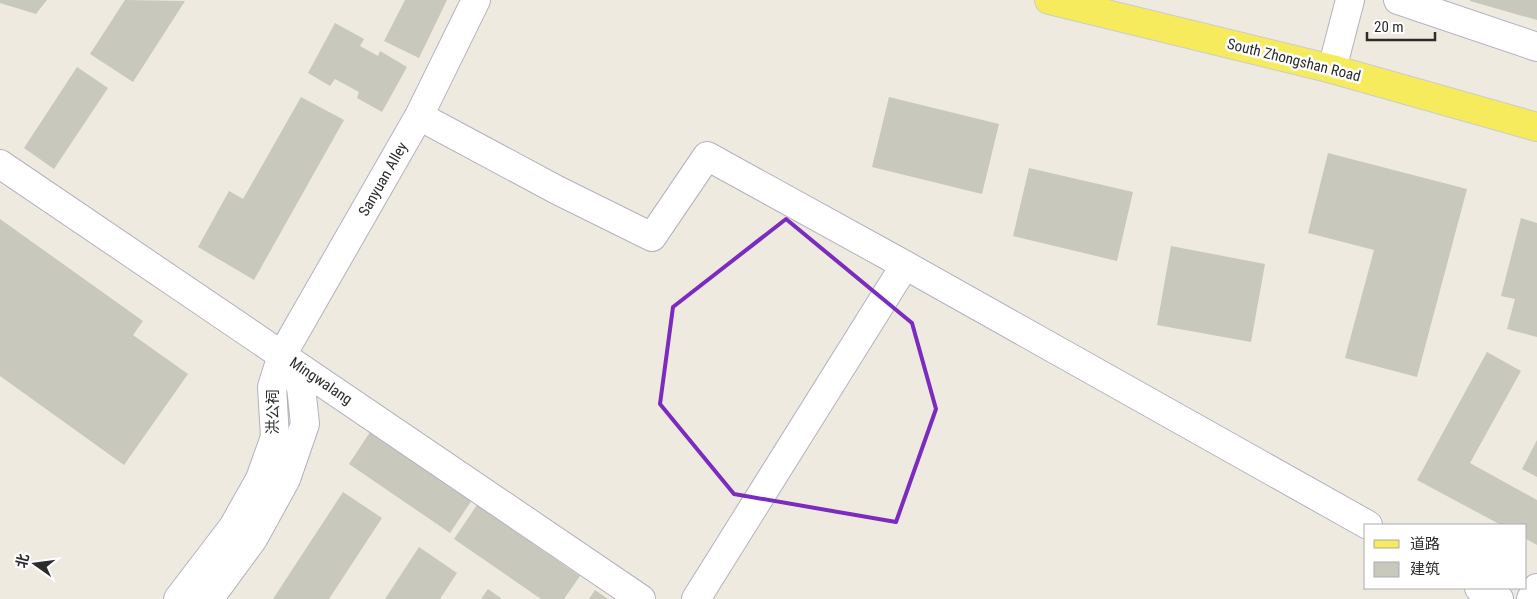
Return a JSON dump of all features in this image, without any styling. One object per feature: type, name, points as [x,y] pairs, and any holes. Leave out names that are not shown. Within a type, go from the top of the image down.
[{"type":"street","name":"Sanyuan Alley","points":[[282,355],[419,116],[476,0]]},
{"type":"street","points":[[1049,0],[1332,69],[1537,127]]},
{"type":"street","points":[[1332,69],[1350,0]]},
{"type":"street","points":[[1398,0],[1537,47]]},
{"type":"street","points":[[419,116],[557,190],[652,237],[707,156],[1366,524]]},
{"type":"street","name":"Mingwalang","points":[[0,164],[641,599]]},
{"type":"street","points":[[696,599],[905,266]]},
{"type":"street","name":"洪公祠","points":[[178,599],[233,527],[260,480],[275,437],[272,387],[282,355]]},
{"type":"street","name":"洪公祠","points":[[209,599],[258,530],[286,479],[305,424],[301,388],[282,355]]},
{"type":"street","points":[[1531,599],[1537,588]]},
{"type":"street","points":[[1481,589],[1499,599]]},
{"type":"highlighted area","points":[[786,219],[912,323],[936,409],[896,522],[734,494],[660,404],[673,307]]},
{"type":"building","points":[[0,0],[47,0],[36,14],[0,3]]},
{"type":"building","points":[[125,0],[185,1],[133,82],[90,54]]},
{"type":"building","points":[[405,0],[447,0],[419,58],[384,41]]},
{"type":"building","points":[[1470,0],[1537,0],[1537,20],[1470,1]]},
{"type":"building","points":[[335,23],[364,39],[360,46],[378,56],[380,51],[407,67],[382,112],[357,98],[359,92],[335,79],[330,86],[308,73]]},
{"type":"building","points":[[77,67],[108,88],[54,169],[24,148]]},
{"type":"building","points":[[301,97],[344,120],[254,280],[198,247],[229,191],[243,199]]},
{"type":"building","points":[[889,97],[999,124],[982,194],[872,167]]},
{"type":"building","points":[[1328,153],[1467,189],[1417,377],[1345,358],[1374,250],[1308,233]]},
{"type":"building","points":[[1029,168],[1133,192],[1117,261],[1013,236]]},
{"type":"building","points":[[1521,218],[1537,223],[1537,337],[1507,329],[1515,299],[1501,296]]},
{"type":"building","points":[[0,219],[143,321],[133,335],[188,374],[124,465],[0,376]]},
{"type":"building","points":[[1171,246],[1265,264],[1251,342],[1157,325]]},
{"type":"building","points":[[1487,352],[1521,371],[1470,463],[1537,500],[1537,545],[1527,540],[1527,524],[1499,524],[1417,480]]},
{"type":"building","points":[[372,429],[474,497],[450,533],[349,464]]},
{"type":"building","points":[[1537,440],[1537,477],[1522,469]]},
{"type":"building","points":[[343,492],[382,518],[329,599],[273,599]]},
{"type":"building","points":[[477,505],[580,576],[564,599],[541,599],[454,539]]},
{"type":"building","points":[[419,547],[457,573],[440,599],[385,599]]},
{"type":"building","points":[[488,589],[502,599],[481,599]]},
{"type":"building","points":[[595,590],[608,599],[589,599]]}]
